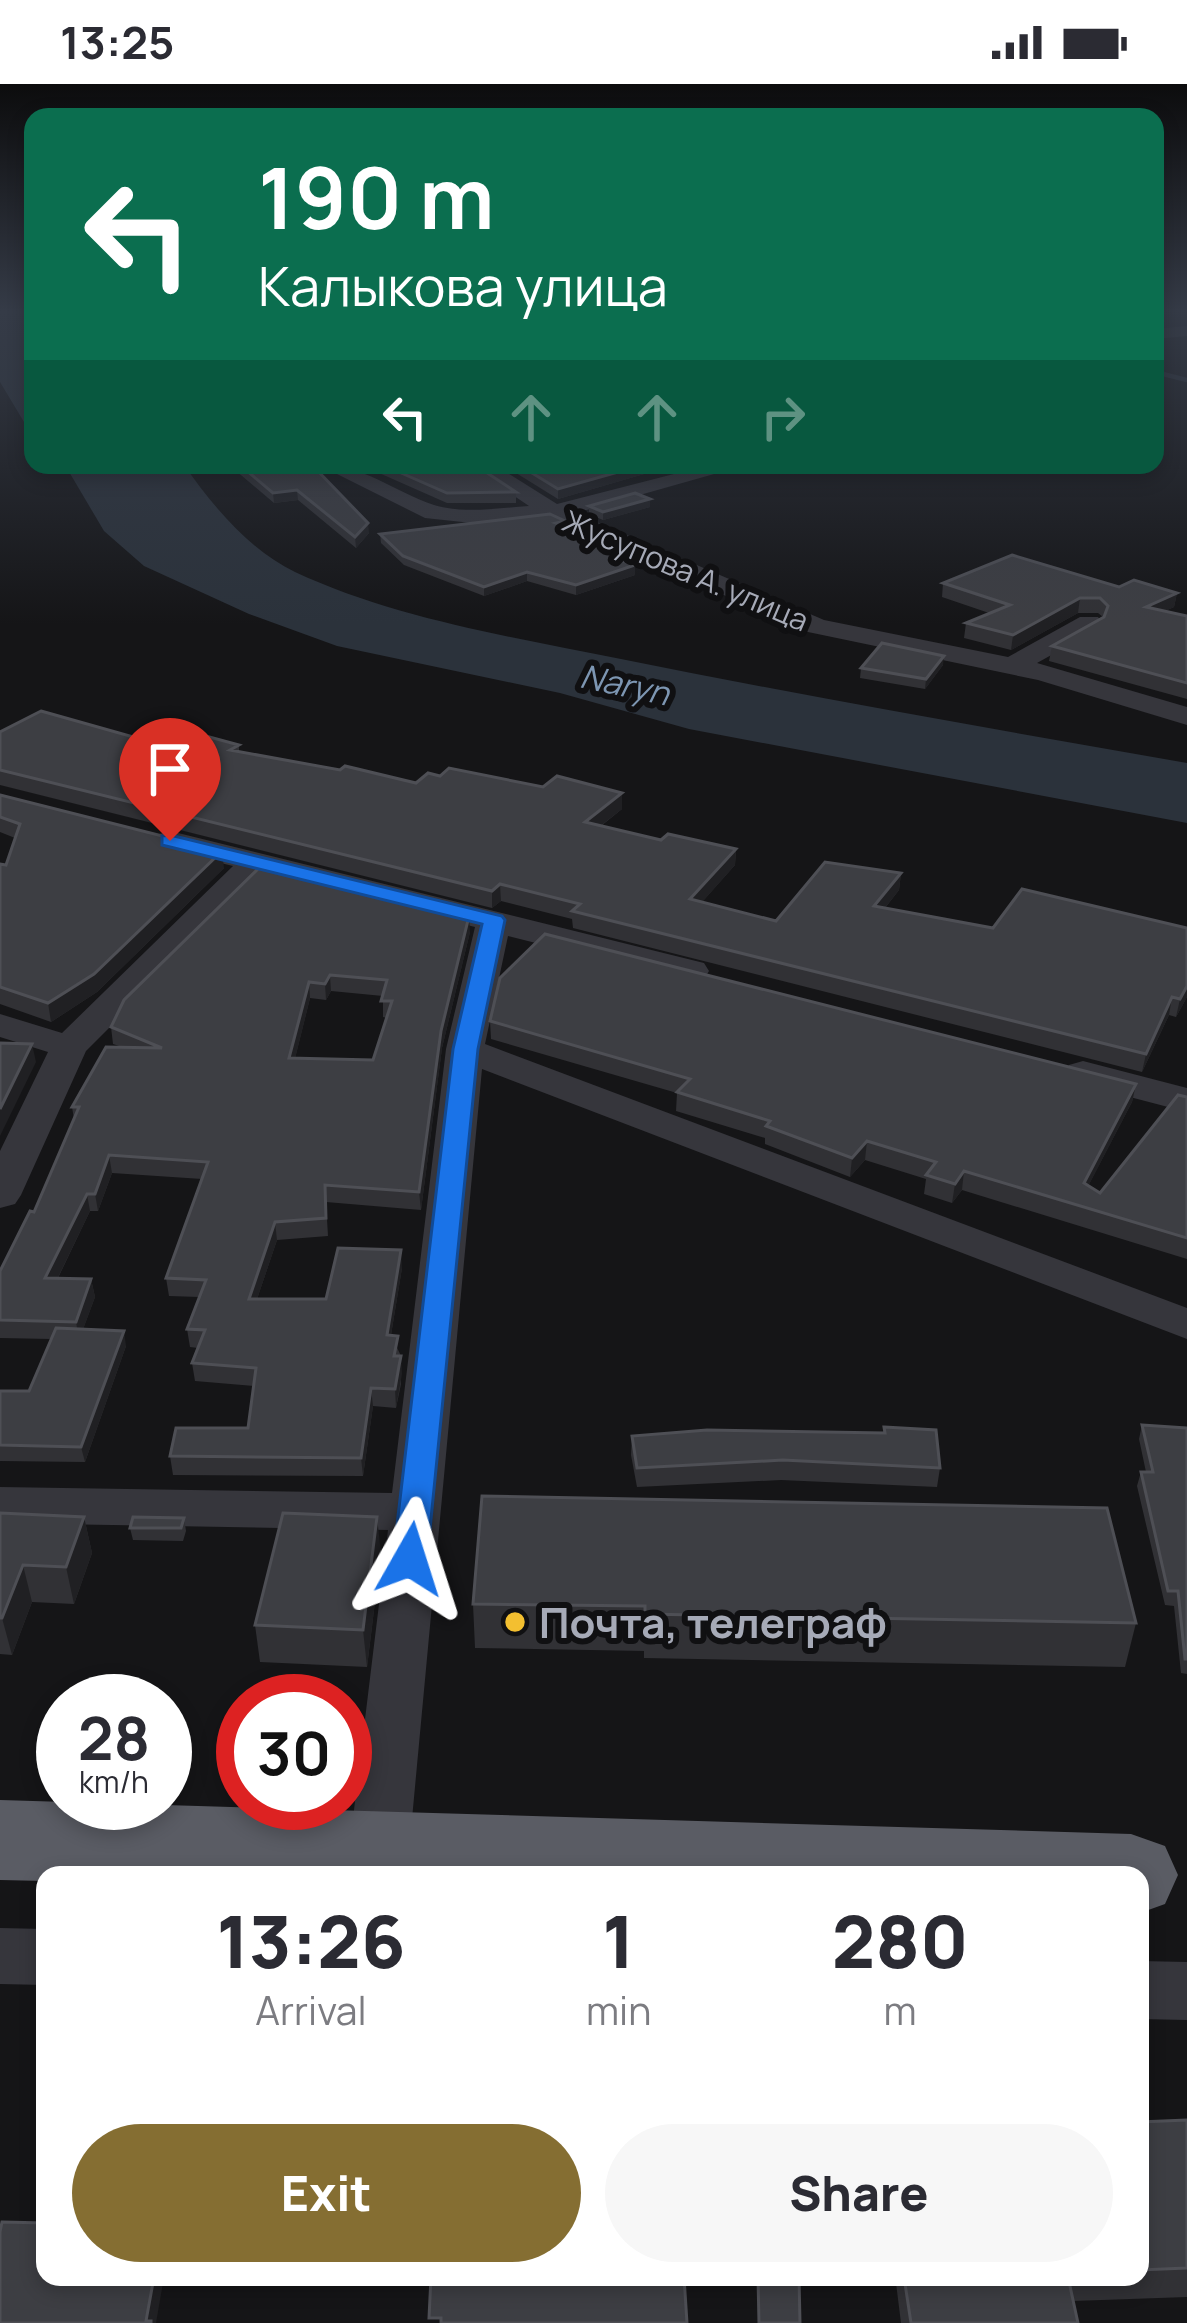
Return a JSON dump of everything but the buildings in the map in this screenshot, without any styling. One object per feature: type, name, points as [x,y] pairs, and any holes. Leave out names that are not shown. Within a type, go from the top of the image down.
[{"type":"highway","points":[[0,1840],[860,1866]]},
{"type":"highway","points":[[1149,1875],[1187,1877]]},
{"type":"street","name":"Жусупова А. улица","points":[[350,474],[433,512],[472,516],[554,512],[746,599],[818,626],[1013,666],[1187,716]]},
{"type":"street","points":[[493,474],[554,512],[699,474]]},
{"type":"street","points":[[1013,666],[1089,623]]},
{"type":"street","points":[[139,833],[725,980]]},
{"type":"street","points":[[0,1196],[69,1047],[255,863]]},
{"type":"street","points":[[379,1850],[465,1049],[494,920]]},
{"type":"street","points":[[0,1025],[69,1047]]},
{"type":"street","points":[[465,1049],[1187,1324]]},
{"type":"street","points":[[1048,1064],[1187,1100]]},
{"type":"street","points":[[0,1504],[416,1512]]},
{"type":"street","points":[[0,1956],[36,1957]]},
{"type":"street","points":[[1149,1990],[1187,1991]]},
{"type":"water","name":"Naryn","points":[[70,474],[191,474],[233,526],[262,552],[295,572],[373,602],[497,634],[762,687],[1187,763],[1187,823],[689,729],[560,693],[337,646],[249,614],[144,566],[104,531]]},
{"type":"place","name":"Почта, телеграф","points":[[515,1622]]},
{"type":"route","points":[[170,841],[494,920],[465,1049],[410,1559]]}]
